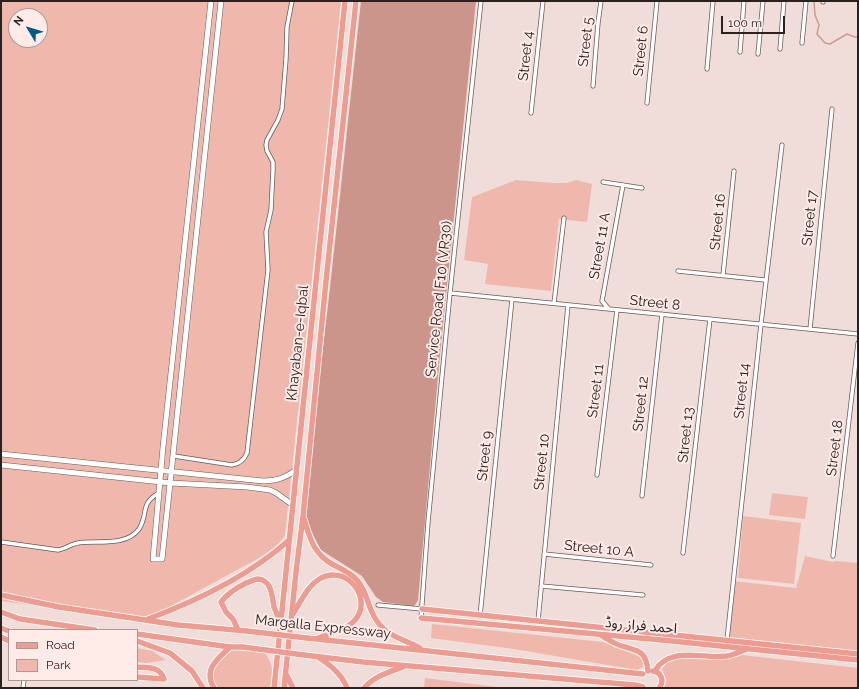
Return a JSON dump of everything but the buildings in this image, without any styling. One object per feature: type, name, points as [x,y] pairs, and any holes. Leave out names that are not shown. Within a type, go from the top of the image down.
[{"type":"main road","name":"Khayaban-e-Iqbal","points":[[274,688],[345,1]]},
{"type":"main road","name":"Khayaban-e-Iqbal","points":[[284,688],[356,1]]},
{"type":"main road","points":[[303,516],[315,550],[321,557],[345,570],[358,581],[376,620],[383,629],[424,650]]},
{"type":"main road","points":[[147,619],[201,597],[258,564],[288,541]]},
{"type":"main road","points":[[292,615],[312,586],[318,580],[326,576],[332,574],[341,576],[354,585],[361,597],[360,613],[355,620],[345,628],[316,639]]},
{"type":"main road","points":[[238,630],[233,619],[226,612],[221,602],[227,594],[240,586],[257,579],[263,580],[268,585],[273,596],[275,608],[281,624]]},
{"type":"main road","name":"Margalla Expressway","points":[[1,595],[59,607],[147,619],[178,625],[646,673],[655,671]]},
{"type":"main road","name":"احمد فراز روڈ","points":[[422,609],[858,654]]},
{"type":"main road","points":[[1,612],[20,619],[87,629]]},
{"type":"main road","name":"احمد فراز روڈ","points":[[421,618],[858,660]]},
{"type":"main road","points":[[138,634],[317,657],[635,685],[643,687]]},
{"type":"main road","points":[[662,634],[659,637],[662,640]]},
{"type":"main road","points":[[600,635],[616,644],[641,652],[646,657],[646,673],[641,682],[643,687]]},
{"type":"main road","points":[[138,641],[170,653],[192,672],[203,688]]},
{"type":"main road","points":[[214,688],[210,682],[209,673],[212,666],[230,647]]},
{"type":"main road","points":[[659,688],[662,680],[660,675],[655,671],[662,661],[672,657],[689,655],[728,656],[747,649]]},
{"type":"main road","points":[[317,657],[336,671],[345,681],[347,688]]},
{"type":"main road","points":[[364,688],[374,678],[407,666]]},
{"type":"main road","points":[[138,667],[158,670],[164,679],[138,677]]},
{"type":"main road","points":[[286,674],[293,688]]},
{"type":"street","points":[[211,1],[161,470],[153,559],[162,560],[221,1]]},
{"type":"street","points":[[174,456],[237,464],[245,458],[247,453],[268,270],[266,232],[271,210],[273,162],[267,151],[266,145],[282,109],[287,27],[292,1]]},
{"type":"street","name":"Service Road F10 (VR30)","points":[[421,618],[421,600],[450,293],[481,1]]},
{"type":"street","name":"Street 4","points":[[531,113],[543,1]]},
{"type":"street","name":"Street 5","points":[[593,86],[601,1]]},
{"type":"street","name":"Street 6","points":[[647,103],[657,1]]},
{"type":"street","points":[[707,69],[713,1]]},
{"type":"street","points":[[740,52],[744,1]]},
{"type":"street","points":[[758,54],[763,1]]},
{"type":"street","points":[[780,48],[784,1]]},
{"type":"street","points":[[802,43],[806,1]]},
{"type":"street","name":"Street 17","points":[[810,329],[832,109]]},
{"type":"street","name":"Street 14","points":[[727,640],[760,324],[782,145]]},
{"type":"street","name":"Street 16","points":[[723,276],[734,171]]},
{"type":"street","points":[[603,182],[642,188]]},
{"type":"street","name":"Street 11 A","points":[[608,308],[602,301],[623,185]]},
{"type":"street","points":[[554,303],[564,218]]},
{"type":"street","points":[[678,271],[766,280]]},
{"type":"street","name":"Street 8","points":[[450,293],[858,334]]},
{"type":"street","name":"Street 9","points":[[480,616],[512,299]]},
{"type":"street","name":"Street 10","points":[[538,621],[568,305]]},
{"type":"street","name":"Street 11","points":[[597,475],[617,310]]},
{"type":"street","name":"Street 12","points":[[642,496],[662,314]]},
{"type":"street","name":"Street 13","points":[[683,553],[710,319]]},
{"type":"street","name":"Street 18","points":[[833,556],[858,343]]},
{"type":"street","points":[[1,454],[272,481],[282,479],[296,470]]},
{"type":"street","points":[[1,465],[171,484],[247,487],[270,490],[280,495],[293,505]]},
{"type":"street","points":[[1,542],[58,550],[77,543],[123,539],[134,534],[139,529],[143,520],[145,507],[149,499],[159,493]]},
{"type":"street","name":"Street 10 A","points":[[544,554],[651,565]]},
{"type":"street","points":[[541,586],[643,594]]},
{"type":"street","points":[[378,605],[422,609]]},
{"type":"green space","points":[[1,1],[341,1],[285,535],[276,546],[257,559],[149,618],[1,601]]},
{"type":"green space","points":[[516,180],[566,183],[576,180],[592,184],[587,222],[559,219],[551,291],[485,284],[488,264],[464,260],[472,197]]},
{"type":"green space","points":[[772,493],[808,497],[805,519],[769,515]]},
{"type":"green space","points":[[743,516],[801,523],[794,584],[738,578]]},
{"type":"green space","points":[[805,556],[833,562],[858,563],[858,654],[727,640],[733,581],[796,588]]},
{"type":"green space","points":[[432,624],[603,642],[638,656],[643,660],[643,667],[637,670],[514,649],[431,638]]},
{"type":"green space","points":[[138,648],[152,651],[166,660],[146,663],[138,662]]},
{"type":"green space","points":[[233,650],[264,652],[270,661],[272,669],[270,688],[218,688],[215,682],[214,671],[219,662]]},
{"type":"green space","points":[[742,655],[858,668],[858,688],[664,688],[666,681],[662,669],[673,659],[690,656],[725,658]]},
{"type":"green space","points":[[425,678],[505,688],[424,688]]},
{"type":"shaded area","points":[[361,1],[476,1],[440,354],[418,600],[413,606],[383,602],[376,597],[362,576],[321,550],[303,516],[330,288]]},
{"type":"waterway","points":[[814,1],[815,15],[819,25],[817,34],[825,43],[830,44],[847,34],[858,37]]}]
